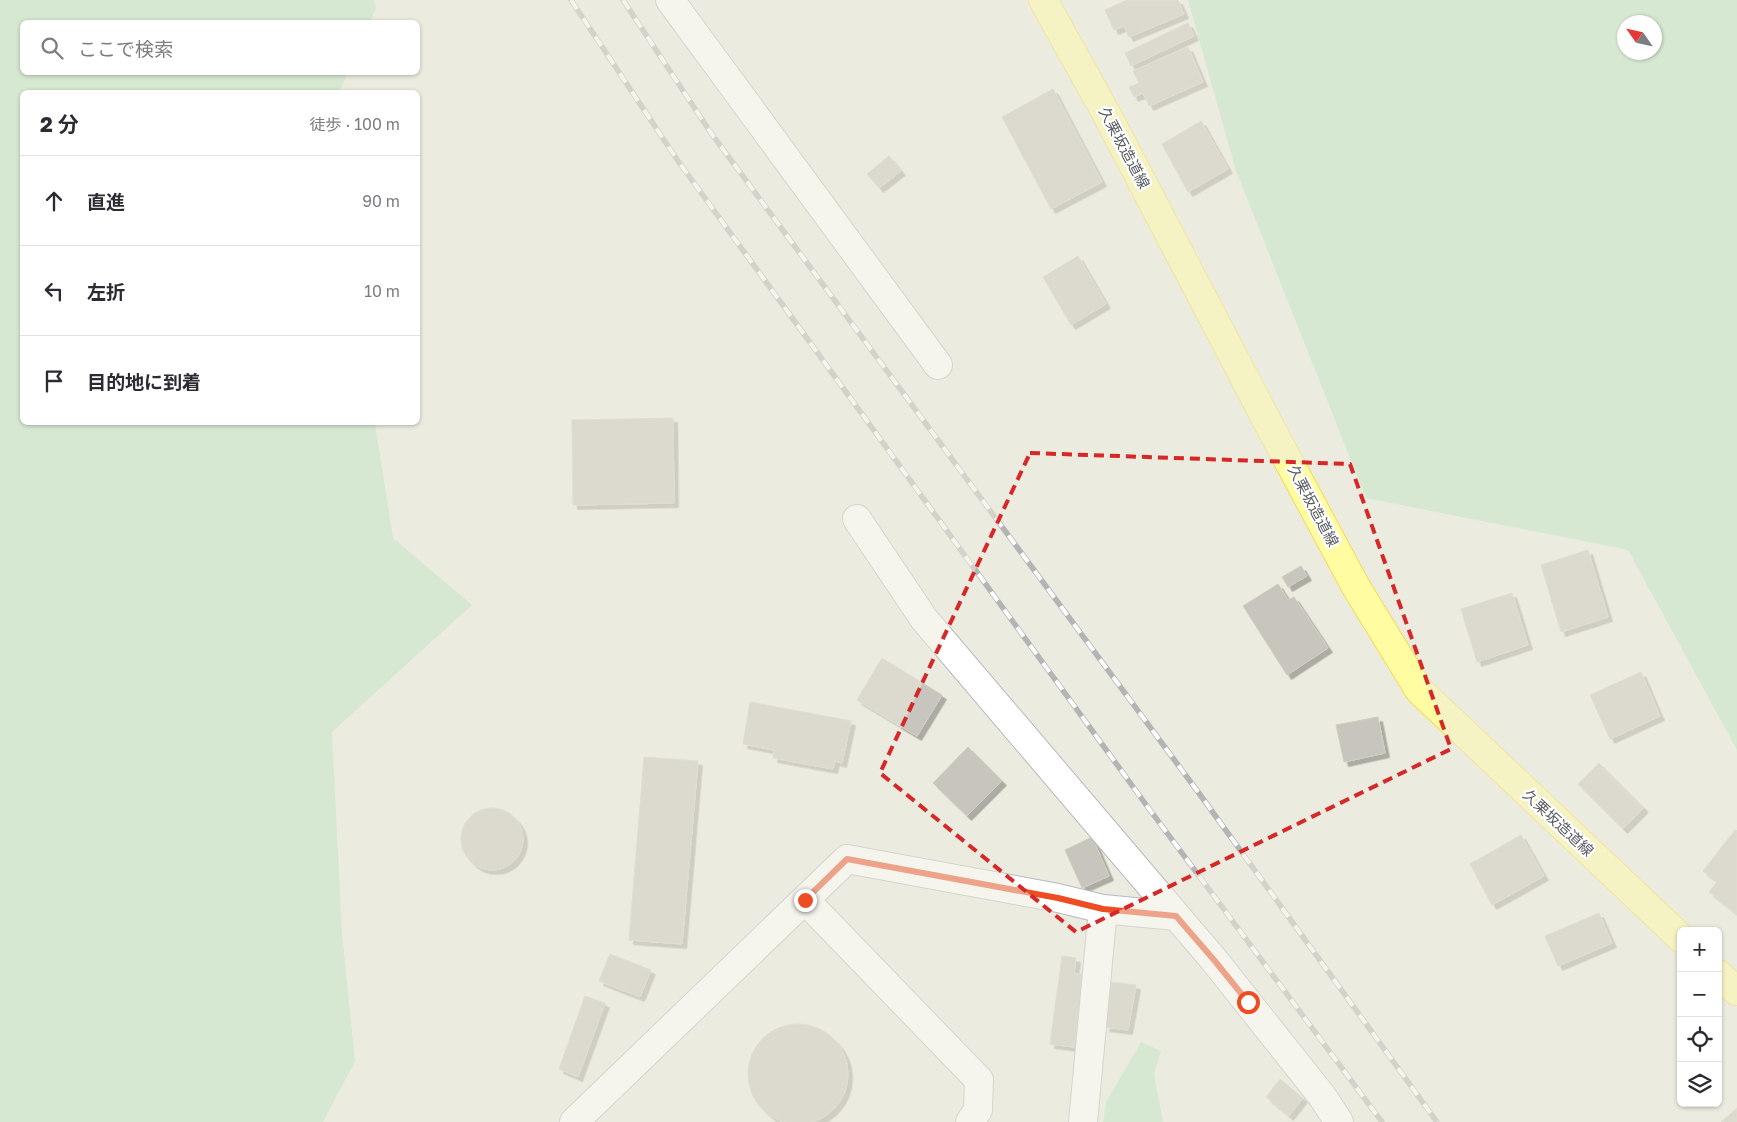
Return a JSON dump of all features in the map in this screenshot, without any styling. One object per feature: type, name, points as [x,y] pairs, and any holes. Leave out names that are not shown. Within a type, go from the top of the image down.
[{"type":"main road","name":"久栗坂造道線","points":[[1043,0],[1106,113],[1356,587],[1419,690],[1677,934]]},
{"type":"main road","points":[[1722,978],[1737,991]]},
{"type":"street","points":[[670,0],[938,365]]},
{"type":"street","points":[[857,519],[924,619],[1214,960],[1322,1096],[1339,1122]]},
{"type":"street","points":[[574,1122],[847,859],[1058,898],[1103,909],[1176,916]]},
{"type":"street","points":[[805,900],[979,1080],[978,1110],[970,1122]]},
{"type":"street","points":[[1083,1122],[1103,909]]},
{"type":"highlighted area","points":[[1030,453],[1350,464],[1451,749],[1076,932],[880,773]]},
{"type":"green space","points":[[0,0],[374,0],[376,8],[371,20],[20,20],[20,75],[347,75],[340,90],[20,90],[20,425],[375,425],[393,538],[472,605],[332,732],[342,933],[355,1061],[323,1122],[0,1122]]},
{"type":"green space","points":[[1188,0],[1737,0],[1737,750],[1628,550],[1366,498],[1236,171]]},
{"type":"green space","points":[[1141,1042],[1161,1051],[1154,1074],[1163,1122],[1103,1122],[1106,1102]]},
{"type":"building","points":[[1127,0],[1178,0],[1184,14],[1129,37],[1124,26],[1114,30],[1105,10]]},
{"type":"building","points":[[1188,23],[1194,36],[1131,66],[1125,53]]},
{"type":"building","points":[[1188,47],[1203,82],[1149,106],[1143,93],[1134,97],[1129,87],[1139,83],[1133,71]]},
{"type":"building","points":[[1053,89],[1102,182],[1051,209],[1002,117]]},
{"type":"building","points":[[1201,121],[1228,169],[1188,192],[1162,144]]},
{"type":"building","points":[[889,156],[901,171],[879,188],[867,174]]},
{"type":"building","points":[[1078,256],[1106,304],[1071,325],[1043,277]]},
{"type":"building","points":[[673,418],[674,503],[573,505],[572,420]]},
{"type":"building","points":[[1588,550],[1608,617],[1561,632],[1541,565]]},
{"type":"building","points":[[1301,566],[1307,576],[1288,587],[1282,577]]},
{"type":"building","points":[[1278,584],[1288,600],[1294,597],[1328,648],[1287,675],[1243,606]]},
{"type":"building","points":[[1512,593],[1528,645],[1477,662],[1461,609]]},
{"type":"building","points":[[882,658],[942,695],[917,736],[857,700]]},
{"type":"building","points":[[1641,672],[1660,716],[1610,739],[1590,695]]},
{"type":"building","points":[[750,702],[851,721],[842,763],[835,761],[833,769],[773,758],[774,750],[743,744]]},
{"type":"building","points":[[1378,717],[1385,753],[1344,762],[1336,725]]},
{"type":"building","points":[[968,747],[1002,781],[967,816],[933,783]]},
{"type":"building","points":[[644,757],[698,761],[682,944],[629,940]]},
{"type":"building","points":[[1599,763],[1644,808],[1623,829],[1578,784]]},
{"type":"building","points":[[492,808],[504,810],[514,817],[521,827],[523,839],[521,851],[514,861],[504,868],[492,870],[480,868],[470,861],[463,851],[461,839],[463,827],[470,817],[480,810]]},
{"type":"building","points":[[1735,830],[1737,831],[1737,914],[1709,892],[1717,882],[1703,871]]},
{"type":"building","points":[[1521,835],[1544,876],[1492,905],[1470,864]]},
{"type":"building","points":[[1092,837],[1109,876],[1082,888],[1065,850]]},
{"type":"building","points":[[1599,913],[1612,943],[1558,966],[1545,936]]},
{"type":"building","points":[[610,954],[651,970],[640,997],[599,981]]},
{"type":"building","points":[[1062,956],[1076,958],[1074,974],[1083,974],[1074,1047],[1050,1044]]},
{"type":"building","points":[[1111,982],[1136,985],[1128,1030],[1105,1027]]},
{"type":"building","points":[[585,996],[605,1003],[578,1077],[559,1069]]},
{"type":"building","points":[[788,1025],[808,1025],[826,1033],[839,1046],[847,1064],[847,1084],[839,1102],[826,1115],[808,1123],[788,1123],[770,1115],[757,1102],[749,1084],[749,1064],[757,1046],[770,1033]]},
{"type":"building","points":[[1280,1079],[1303,1098],[1289,1116],[1266,1097]]},
{"type":"building","points":[[1737,1108],[1737,1122],[1721,1122]]},
{"type":"railway","points":[[571,0],[678,161],[1147,806],[1382,1122]]},
{"type":"railway","points":[[623,0],[711,133],[1201,796],[1437,1122]]},
{"type":"route","points":[[805,900],[847,859],[1058,898],[1103,909],[1176,916],[1248,1002]]}]
